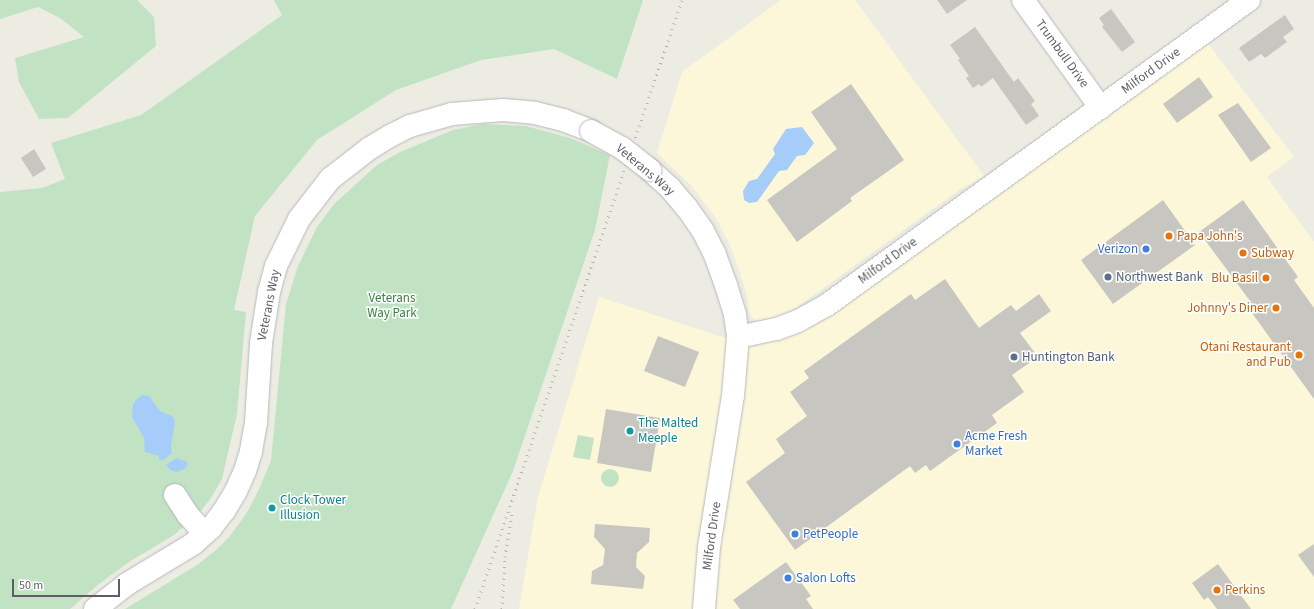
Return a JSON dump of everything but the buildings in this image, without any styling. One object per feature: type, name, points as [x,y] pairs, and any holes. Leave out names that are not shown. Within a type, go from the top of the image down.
[{"type":"street","name":"Trumbull Drive","points":[[1023,0],[1101,108]]},
{"type":"street","name":"Milford Drive","points":[[704,609],[709,547],[732,396],[738,337],[777,329],[798,321],[827,305],[1249,0]]},
{"type":"street","name":"Veterans Way","points":[[95,609],[127,584],[187,548],[205,534],[224,511],[236,491],[245,471],[251,451],[256,423],[261,343],[269,292],[276,266],[299,219],[330,179],[370,148],[410,126],[452,114],[503,110],[535,113],[563,120],[591,131],[622,148],[650,170],[679,198],[703,231],[715,255],[726,285],[735,315],[738,337]]},
{"type":"street","points":[[175,495],[188,515],[205,534]]},
{"type":"shaded area","points":[[781,0],[855,0],[984,176],[959,190],[793,310],[771,321],[757,322],[750,314],[746,291],[730,245],[715,217],[692,186],[657,153],[682,72]]},
{"type":"shaded area","points":[[1206,41],[1294,157],[1267,177],[1314,242],[1314,609],[519,609],[538,497],[599,297],[753,347],[821,322]]},
{"type":"green space","points":[[0,0],[137,0],[154,17],[156,46],[68,118],[39,119],[19,82],[15,58],[84,37],[60,18],[38,7],[0,19]]},
{"type":"green space","points":[[274,0],[643,0],[617,79],[554,49],[481,60],[396,90],[317,140],[255,216],[234,310],[246,312],[237,414],[222,479],[211,498],[200,512],[174,535],[129,562],[99,584],[70,609],[0,609],[0,192],[42,188],[65,179],[51,143],[141,115],[282,15]]},
{"type":"green space","name":"Veterans Way Park","points":[[483,124],[526,126],[570,138],[610,155],[595,230],[513,471],[451,609],[125,609],[197,565],[216,550],[230,536],[248,511],[271,460],[286,304],[298,266],[317,227],[334,204],[377,165],[400,152],[453,130]]},
{"type":"green space","points":[[578,435],[594,438],[590,460],[573,457]]},
{"type":"green space","points":[[610,469],[616,472],[619,478],[616,484],[610,487],[604,484],[601,478],[604,472]]},
{"type":"water","points":[[802,127],[814,143],[805,155],[797,156],[787,170],[779,171],[757,202],[749,203],[744,200],[743,191],[749,181],[757,179],[775,154],[773,149],[786,129]]},
{"type":"water","points":[[142,395],[149,396],[160,411],[172,416],[175,421],[171,446],[172,453],[163,460],[159,459],[159,456],[145,452],[144,438],[132,417],[133,405]]},
{"type":"water","points":[[176,458],[186,461],[188,464],[186,468],[177,472],[170,470],[166,465]]},
{"type":"railway","points":[[475,609],[682,0]]},
{"type":"railway","points":[[502,609],[505,557],[512,514]]},
{"type":"place","name":"Papa John's","points":[[1169,236]]},
{"type":"place","name":"Verizon","points":[[1146,249]]},
{"type":"place","name":"Subway","points":[[1243,253]]},
{"type":"place","name":"Northwest Bank","points":[[1108,277]]},
{"type":"place","name":"Blu Basil","points":[[1266,278]]},
{"type":"place","name":"Johnny's Diner","points":[[1276,308]]},
{"type":"place","name":"Otani Restaurant and Pub","points":[[1299,355]]},
{"type":"place","name":"Huntington Bank","points":[[1014,357]]},
{"type":"place","name":"The Malted Meeple","points":[[630,431]]},
{"type":"place","name":"Acme Fresh Market","points":[[957,444]]},
{"type":"place","name":"Clock Tower Illusion","points":[[272,508]]},
{"type":"place","name":"PetPeople","points":[[795,534]]},
{"type":"place","name":"Salon Lofts","points":[[788,578]]},
{"type":"place","name":"Perkins","points":[[1217,590]]}]
